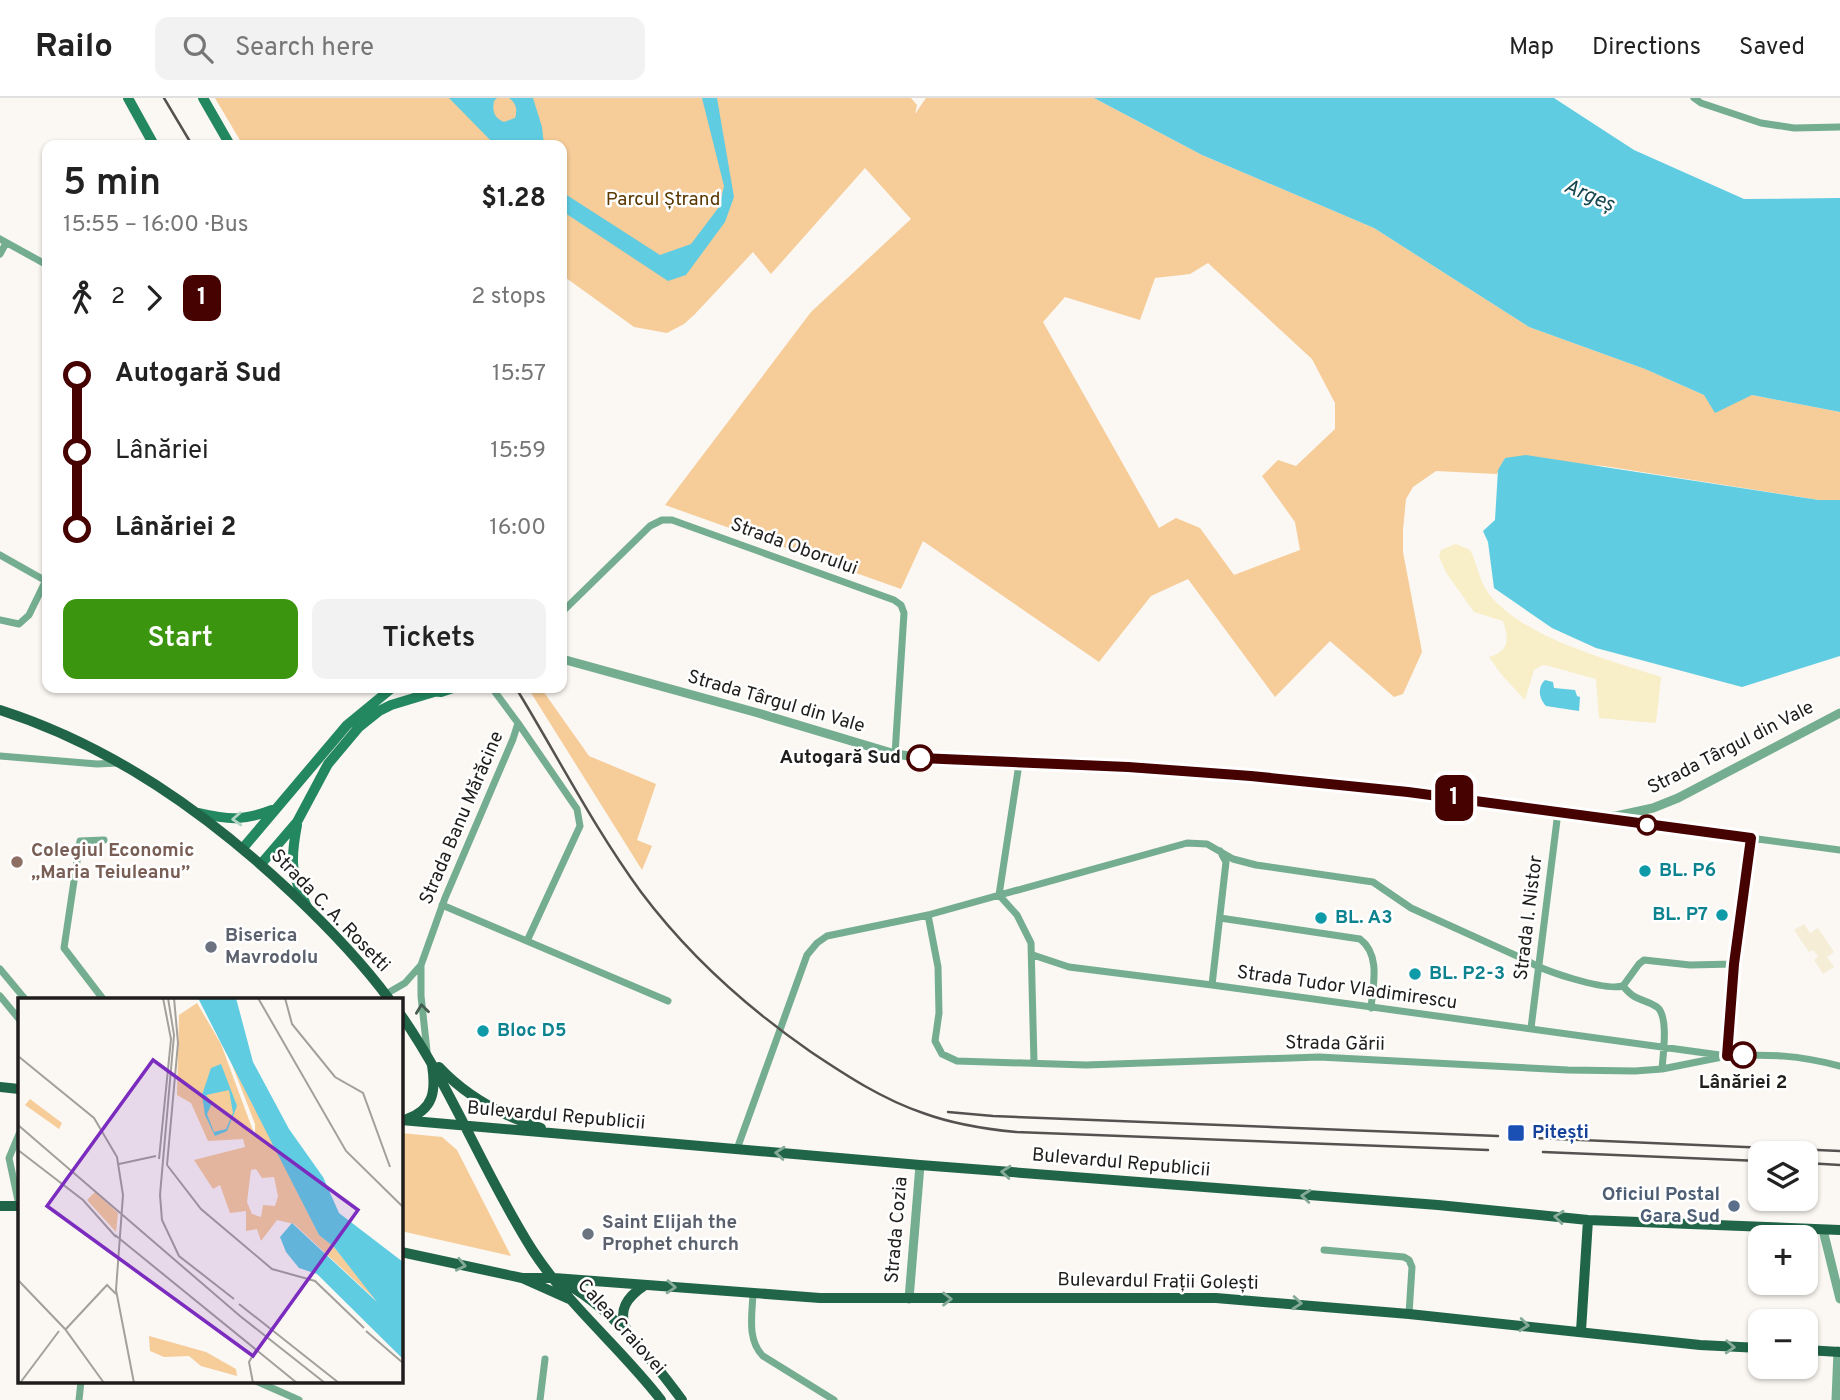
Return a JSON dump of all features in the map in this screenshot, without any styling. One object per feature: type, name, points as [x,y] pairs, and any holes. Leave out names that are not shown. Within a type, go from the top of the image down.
[{"type":"main road","points":[[128,98],[151,140]]},
{"type":"main road","points":[[203,98],[227,140]]},
{"type":"main road","points":[[243,848],[347,725],[386,693]]},
{"type":"main road","points":[[261,864],[297,822],[328,764],[359,727],[391,705],[421,693]]},
{"type":"main road","name":"Strada C. A. Rosetti","points":[[0,710],[66,736],[120,762],[199,813],[243,848],[307,907],[388,997]]},
{"type":"main road","points":[[199,813],[240,820],[274,809]]},
{"type":"main road","points":[[297,822],[292,865],[295,881],[307,907]]},
{"type":"main road","points":[[402,1016],[429,1055],[535,1254],[554,1278],[587,1297],[634,1342],[682,1400]]},
{"type":"main road","points":[[402,1120],[423,1112],[431,1100],[433,1076],[429,1055]]},
{"type":"main road","points":[[429,1055],[459,1085],[495,1109],[561,1134]]},
{"type":"main road","points":[[0,1087],[18,1089]]},
{"type":"main road","name":"Bulevardul Republicii","points":[[402,1120],[920,1165],[1438,1205],[1588,1220],[1840,1230]]},
{"type":"main road","points":[[0,1206],[18,1205]]},
{"type":"main road","points":[[1581,1332],[1588,1220]]},
{"type":"main road","points":[[402,1252],[522,1278],[570,1299]]},
{"type":"main road","name":"Bulevardul Frații Golești","points":[[522,1278],[554,1278],[753,1294],[909,1299],[1216,1298],[1748,1347]]},
{"type":"main road","name":"Calea Craiovei","points":[[554,1278],[661,1400]]},
{"type":"main road","points":[[634,1342],[625,1327],[622,1313],[628,1299],[645,1285]]},
{"type":"main road","points":[[1818,1351],[1839,1352]]},
{"type":"street","points":[[1694,98],[1701,103],[1761,123],[1794,128],[1840,127]]},
{"type":"street","points":[[0,254],[3,241],[42,262]]},
{"type":"street","name":"Strada Oborului","points":[[567,607],[650,526],[662,520],[672,520],[894,600],[901,605],[904,614],[895,754]]},
{"type":"street","points":[[0,555],[42,576]]},
{"type":"street","points":[[0,620],[19,624],[29,615],[42,589]]},
{"type":"street","name":"Strada Târgul din Vale","points":[[567,660],[895,754],[1019,764],[1128,767],[1251,776],[1408,792],[1584,815],[1616,816],[1653,808],[1703,786],[1840,713]]},
{"type":"street","name":"Strada Banu Mărăcine","points":[[429,1055],[421,996],[421,965],[442,905],[518,723],[496,693]]},
{"type":"street","points":[[518,723],[577,809],[580,818],[580,826],[527,941]]},
{"type":"street","points":[[0,756],[97,764],[120,762]]},
{"type":"street","points":[[999,895],[1019,764]]},
{"type":"street","name":"Strada I. Nistor","points":[[1531,1028],[1558,812]]},
{"type":"street","points":[[1584,815],[1840,850]]},
{"type":"street","points":[[1727,1056],[1734,964],[1751,838]]},
{"type":"street","points":[[102,998],[64,948],[80,841],[104,840]]},
{"type":"street","points":[[737,1149],[807,955],[827,936],[928,915],[1188,843],[1207,844],[1233,859],[1256,865],[1373,882],[1407,905],[1527,960],[1539,969],[1617,988],[1623,986],[1644,960],[1690,965],[1734,964]]},
{"type":"street","name":"Strada Tudor Vladimirescu","points":[[1220,851],[1226,862],[1212,985],[1727,1056],[1776,1054],[1805,1057],[1840,1066]]},
{"type":"street","points":[[999,895],[1017,915],[1031,943],[1034,1063]]},
{"type":"street","points":[[442,905],[668,1001]]},
{"type":"street","name":"Strada Gării","points":[[928,915],[938,967],[939,1013],[935,1041],[942,1054],[957,1061],[1086,1065],[1319,1057],[1567,1070],[1662,1069],[1727,1056]]},
{"type":"street","points":[[1220,918],[1360,939],[1371,951],[1375,974],[1371,1009]]},
{"type":"street","points":[[1033,955],[1069,967],[1212,985]]},
{"type":"street","name":"Strada Banu Mărăcine","points":[[388,997],[421,965]]},
{"type":"street","points":[[0,969],[24,998]]},
{"type":"street","points":[[1623,986],[1637,1000],[1660,1010],[1664,1019],[1662,1069]]},
{"type":"street","points":[[0,996],[18,1018]]},
{"type":"street","points":[[18,1136],[9,1158],[18,1200]]},
{"type":"street","name":"Strada Cozia","points":[[909,1299],[920,1165]]},
{"type":"street","points":[[1823,1230],[1840,1299]]},
{"type":"street","points":[[1324,1250],[1409,1260],[1412,1268],[1409,1314]]},
{"type":"street","points":[[753,1294],[752,1337],[755,1348],[763,1356],[834,1400]]},
{"type":"street","points":[[1836,1400],[1839,1352]]},
{"type":"street","points":[[540,1400],[545,1359]]},
{"type":"street","points":[[79,1400],[81,1382]]},
{"type":"street","points":[[258,1382],[299,1400]]},
{"type":"shaded area","points":[[1804,924],[1810,933],[1818,928],[1834,952],[1827,957],[1834,967],[1823,974],[1814,960],[1818,956],[1813,950],[1809,952],[1794,930]]},
{"type":"green space","name":"Parcul Ștrand","points":[[215,98],[911,98],[917,105],[915,114],[926,98],[1094,98],[1202,155],[1374,228],[1529,327],[1645,369],[1704,395],[1752,395],[1840,412],[1840,500],[1819,500],[1604,466],[1505,458],[1497,474],[1436,471],[1413,487],[1406,499],[1403,552],[1422,652],[1403,694],[1394,697],[1330,641],[1275,697],[1188,579],[1151,596],[1099,662],[923,541],[901,589],[665,505],[811,312],[911,219],[865,168],[771,274],[753,252],[684,324],[667,333],[634,327],[567,279],[567,140],[240,140]],"holes":[[[1208,263],[1312,359],[1335,403],[1335,429],[1296,466],[1278,460],[1262,476],[1295,522],[1300,550],[1234,575],[1200,528],[1176,518],[1159,528],[1043,322],[1065,297],[1140,320],[1155,278],[1190,274]]]},
{"type":"green space","points":[[531,693],[545,693],[589,756],[656,784],[637,840],[652,846],[642,870]]},
{"type":"green space","points":[[402,1133],[442,1137],[457,1150],[511,1256],[402,1231]]},
{"type":"sand","points":[[1456,544],[1470,550],[1489,594],[1504,610],[1523,623],[1569,646],[1661,677],[1656,723],[1599,718],[1596,679],[1549,666],[1543,665],[1534,670],[1525,700],[1489,657],[1501,651],[1506,644],[1503,621],[1474,612],[1447,574],[1439,557],[1441,550]]},
{"type":"water","points":[[449,98],[497,98],[494,101],[494,111],[504,122],[516,115],[515,104],[509,98],[533,98],[543,140],[490,140]]},
{"type":"water","points":[[702,98],[717,98],[734,197],[725,222],[686,275],[668,281],[567,214],[567,195],[660,255],[691,244],[719,207],[724,186]]},
{"type":"water","name":"Argeș","points":[[1094,98],[1554,98],[1634,150],[1744,199],[1840,198],[1840,412],[1752,395],[1715,413],[1704,395],[1645,369],[1529,327],[1374,228],[1202,155]]},
{"type":"water","points":[[1526,455],[1819,500],[1840,500],[1840,656],[1742,687],[1596,648],[1552,628],[1494,588],[1488,542],[1483,531],[1495,520],[1498,470],[1505,458]]},
{"type":"water","points":[[1545,680],[1553,682],[1554,688],[1575,690],[1580,697],[1579,711],[1546,706],[1540,693]]},
{"type":"railway","points":[[164,98],[189,140]]},
{"type":"railway","points":[[519,693],[607,843],[641,892],[679,938],[741,998],[787,1035],[851,1078],[893,1101],[946,1120],[980,1128],[1016,1132],[1488,1150]]},
{"type":"railway","points":[[948,1112],[1498,1136]]},
{"type":"railway","points":[[1534,1138],[1840,1151]]},
{"type":"railway","points":[[1543,1152],[1748,1161]]},
{"type":"railway","points":[[1818,1164],[1840,1165]]},
{"type":"bus line","name":"1","points":[[920,758],[1128,767],[1251,776],[1408,792],[1751,838],[1734,964],[1727,1056],[1743,1055]]},
{"type":"place","name":"Autogară Sud","points":[[920,758]]},
{"type":"place","name":"Colegiul Economic „Maria Teiuleanu”","points":[[17,862]]},
{"type":"place","name":"BL. P6","points":[[1645,871]]},
{"type":"place","name":"BL. P7","points":[[1722,915]]},
{"type":"place","name":"BL. A3","points":[[1321,918]]},
{"type":"place","name":"Biserica Mavrodolu","points":[[211,947]]},
{"type":"place","name":"BL. P2-3","points":[[1415,974]]},
{"type":"place","name":"Bloc D5","points":[[483,1031]]},
{"type":"place","name":"Lânăriei 2","points":[[1743,1055]]},
{"type":"place","name":"Pitești","points":[[1516,1133]]},
{"type":"place","name":"Oficiul Postal Gara Sud","points":[[1734,1206]]},
{"type":"place","name":"Saint Elijah the Prophet church","points":[[588,1234]]}]
